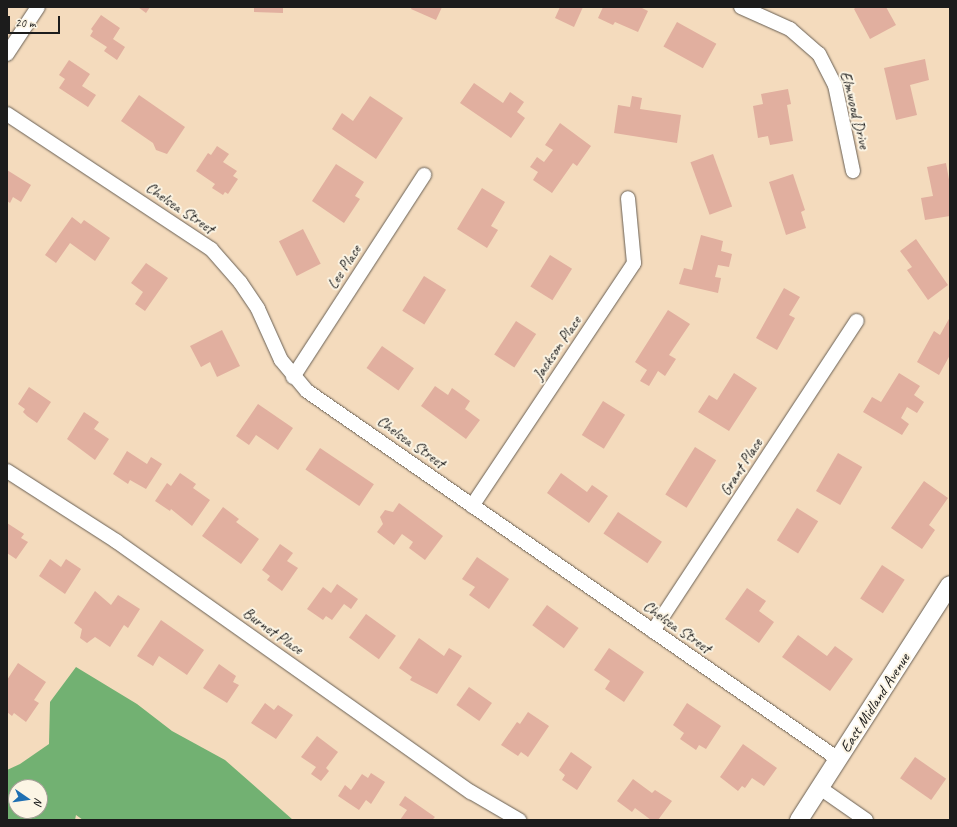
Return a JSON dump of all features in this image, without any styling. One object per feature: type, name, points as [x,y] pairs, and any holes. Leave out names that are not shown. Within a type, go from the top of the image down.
[{"type":"street","points":[[7,54],[38,7]]},
{"type":"street","name":"Elmwood Drive","points":[[741,7],[790,29],[819,54],[835,85],[853,172]]},
{"type":"street","name":"Chelsea Street","points":[[7,114],[210,249],[240,282],[258,309],[281,360],[293,377],[307,391],[838,759]]},
{"type":"street","name":"Lee Place","points":[[293,377],[424,175]]},
{"type":"street","name":"Jackson Place","points":[[472,506],[634,263],[628,198]]},
{"type":"street","name":"Grant Place","points":[[653,631],[858,321]]},
{"type":"street","name":"Burnet Place","points":[[7,471],[116,541],[471,792],[519,820]]},
{"type":"street","name":"East Midland Avenue","points":[[799,820],[950,585]]},
{"type":"street","points":[[820,788],[866,820]]},
{"type":"green space","points":[[76,667],[137,704],[172,731],[225,760],[293,820],[83,820],[76,815],[75,820],[7,820],[7,770],[20,764],[49,744],[50,702]]},
{"type":"building","points":[[138,7],[150,7],[146,13]]},
{"type":"building","points":[[254,7],[283,7],[283,13],[254,12]]},
{"type":"building","points":[[412,7],[442,7],[436,20],[411,9]]},
{"type":"building","points":[[560,7],[583,7],[574,27],[555,18]]},
{"type":"building","points":[[603,7],[640,7],[648,11],[638,32],[615,22],[613,25],[598,18]]},
{"type":"building","points":[[856,7],[886,7],[896,25],[870,39],[854,9]]},
{"type":"building","points":[[101,15],[120,28],[113,39],[125,47],[117,60],[104,51],[107,47],[90,36],[93,31],[91,29]]},
{"type":"building","points":[[677,22],[716,44],[703,68],[663,46]]},
{"type":"building","points":[[925,59],[929,80],[910,85],[917,115],[896,120],[884,68]]},
{"type":"building","points":[[69,60],[90,74],[82,86],[96,95],[88,107],[59,88],[65,79],[59,75]]},
{"type":"building","points":[[474,83],[503,103],[510,92],[524,102],[517,112],[525,118],[511,138],[460,103]]},
{"type":"building","points":[[788,89],[791,104],[787,105],[793,141],[770,145],[768,136],[758,138],[753,106],[763,104],[761,94]]},
{"type":"building","points":[[139,95],[185,127],[167,154],[156,150],[153,143],[121,121]]},
{"type":"building","points":[[370,96],[403,118],[376,159],[332,129],[342,113],[353,121]]},
{"type":"building","points":[[632,96],[642,98],[640,109],[681,115],[677,143],[614,133],[618,105],[630,107]]},
{"type":"building","points":[[560,123],[591,146],[577,166],[573,163],[552,193],[533,180],[538,172],[530,167],[537,157],[544,162],[553,150],[545,145]]},
{"type":"building","points":[[217,146],[229,154],[223,162],[237,171],[233,176],[238,179],[228,194],[225,192],[223,195],[212,188],[215,184],[196,171],[208,153],[211,155]]},
{"type":"building","points":[[713,154],[732,207],[710,215],[690,162]]},
{"type":"building","points":[[946,163],[950,185],[950,216],[925,220],[921,198],[933,196],[927,167]]},
{"type":"building","points":[[336,164],[364,182],[355,196],[360,199],[344,223],[312,201]]},
{"type":"building","points":[[7,170],[31,185],[21,202],[13,197],[10,203],[7,201]]},
{"type":"building","points":[[793,174],[805,210],[801,212],[806,228],[786,235],[769,182]]},
{"type":"building","points":[[482,188],[505,202],[491,226],[498,230],[487,248],[457,229]]},
{"type":"building","points":[[72,217],[81,224],[84,220],[110,238],[95,261],[70,243],[56,263],[45,255]]},
{"type":"building","points":[[303,229],[321,264],[297,276],[279,241]]},
{"type":"building","points":[[701,235],[723,241],[721,251],[732,254],[729,267],[718,265],[715,277],[721,278],[718,293],[679,284],[684,268],[692,270]]},
{"type":"building","points":[[916,239],[948,285],[928,300],[907,270],[912,267],[900,251]]},
{"type":"building","points":[[550,255],[572,269],[552,300],[530,286]]},
{"type":"building","points":[[146,263],[168,278],[145,311],[135,304],[143,292],[131,283]]},
{"type":"building","points":[[424,276],[446,290],[424,325],[402,311]]},
{"type":"building","points":[[784,288],[800,297],[789,315],[795,318],[777,350],[756,338]]},
{"type":"building","points":[[668,310],[690,324],[669,355],[676,359],[665,376],[658,371],[649,386],[640,381],[647,370],[635,362]]},
{"type":"building","points":[[950,317],[950,355],[939,375],[917,362],[934,331],[940,335]]},
{"type":"building","points":[[516,321],[536,334],[514,368],[494,355]]},
{"type":"building","points":[[222,330],[240,366],[217,377],[210,362],[201,367],[190,346]]},
{"type":"building","points":[[382,346],[414,368],[398,390],[367,368]]},
{"type":"building","points":[[734,373],[757,388],[729,431],[698,412],[709,395],[717,400]]},
{"type":"building","points":[[899,373],[920,386],[914,395],[924,402],[917,413],[907,407],[901,418],[909,424],[902,435],[863,412],[872,397],[881,402]]},
{"type":"building","points":[[435,386],[448,395],[452,388],[470,401],[465,409],[480,420],[466,439],[421,406]]},
{"type":"building","points":[[29,387],[51,402],[37,423],[23,412],[25,409],[18,404]]},
{"type":"building","points":[[603,401],[625,415],[604,449],[582,435]]},
{"type":"building","points":[[258,404],[293,428],[278,450],[256,435],[249,445],[236,436]]},
{"type":"building","points":[[84,412],[99,422],[94,429],[109,439],[95,460],[67,439]]},
{"type":"building","points":[[695,447],[716,460],[687,508],[665,494]]},
{"type":"building","points":[[320,448],[374,484],[359,506],[305,470]]},
{"type":"building","points":[[127,451],[147,464],[151,457],[162,464],[146,489],[130,480],[128,484],[113,474]]},
{"type":"building","points":[[838,453],[862,467],[840,505],[816,491]]},
{"type":"building","points":[[180,473],[196,484],[193,488],[210,500],[192,526],[171,509],[170,511],[155,501],[167,483],[171,486]]},
{"type":"building","points":[[561,473],[587,492],[592,485],[608,496],[589,523],[547,493]]},
{"type":"building","points":[[924,481],[948,498],[929,525],[935,530],[922,549],[891,528]]},
{"type":"building","points":[[399,503],[443,536],[425,560],[409,548],[413,542],[402,534],[394,545],[377,532],[383,524],[380,517],[385,510],[393,512]]},
{"type":"building","points":[[223,507],[239,519],[236,522],[259,539],[241,564],[202,536]]},
{"type":"building","points":[[797,508],[818,521],[798,553],[777,540]]},
{"type":"building","points":[[618,512],[662,542],[647,563],[603,534]]},
{"type":"building","points":[[7,523],[24,534],[21,538],[28,542],[16,559],[7,553]]},
{"type":"building","points":[[280,544],[293,553],[287,561],[298,568],[282,591],[267,580],[270,576],[262,570]]},
{"type":"building","points":[[477,557],[509,579],[489,609],[469,595],[475,587],[462,579]]},
{"type":"building","points":[[50,559],[61,567],[66,559],[81,569],[65,594],[39,576]]},
{"type":"building","points":[[882,565],[905,580],[883,613],[860,599]]},
{"type":"building","points":[[337,584],[358,599],[351,609],[344,604],[332,620],[326,616],[323,620],[307,609],[323,587],[331,593]]},
{"type":"building","points":[[747,588],[766,601],[759,611],[774,622],[759,643],[725,619]]},
{"type":"building","points":[[95,591],[111,605],[118,595],[140,609],[128,628],[124,625],[110,647],[95,637],[87,643],[80,638],[82,629],[74,623]]},
{"type":"building","points":[[547,605],[579,628],[564,648],[532,625]]},
{"type":"building","points":[[366,614],[396,636],[379,659],[349,637]]},
{"type":"building","points":[[161,620],[204,650],[187,675],[159,656],[153,666],[137,656]]},
{"type":"building","points":[[798,635],[827,656],[835,646],[853,659],[830,691],[782,657]]},
{"type":"building","points":[[419,638],[444,656],[449,648],[462,656],[437,694],[410,680],[412,677],[399,668]]},
{"type":"building","points":[[609,648],[644,672],[624,702],[605,689],[610,681],[594,670]]},
{"type":"building","points":[[18,663],[46,682],[34,700],[39,703],[26,722],[14,713],[12,716],[7,712],[7,680]]},
{"type":"building","points":[[219,664],[236,676],[233,682],[239,685],[227,703],[203,688]]},
{"type":"building","points":[[469,687],[492,703],[479,721],[456,705]]},
{"type":"building","points":[[265,703],[274,710],[278,705],[293,715],[276,739],[251,723]]},
{"type":"building","points":[[687,703],[721,726],[706,749],[699,745],[696,750],[680,739],[684,733],[673,725]]},
{"type":"building","points":[[528,712],[549,726],[528,757],[521,752],[518,756],[501,745],[517,722],[520,724]]},
{"type":"building","points":[[317,736],[338,752],[326,768],[329,771],[321,781],[311,774],[316,767],[301,757]]},
{"type":"building","points":[[743,744],[777,768],[764,786],[752,778],[745,788],[742,786],[738,791],[720,777]]},
{"type":"building","points":[[571,752],[592,767],[577,790],[562,780],[565,775],[559,770]]},
{"type":"building","points":[[915,757],[946,779],[931,800],[900,778]]},
{"type":"building","points":[[371,773],[385,782],[371,804],[366,800],[359,810],[338,796],[345,785],[351,790],[362,774],[368,778]]},
{"type":"building","points":[[633,779],[652,793],[655,790],[672,801],[658,820],[651,820],[635,808],[632,812],[617,801]]},
{"type":"building","points":[[405,796],[435,817],[432,820],[400,820],[407,810],[399,805]]}]
